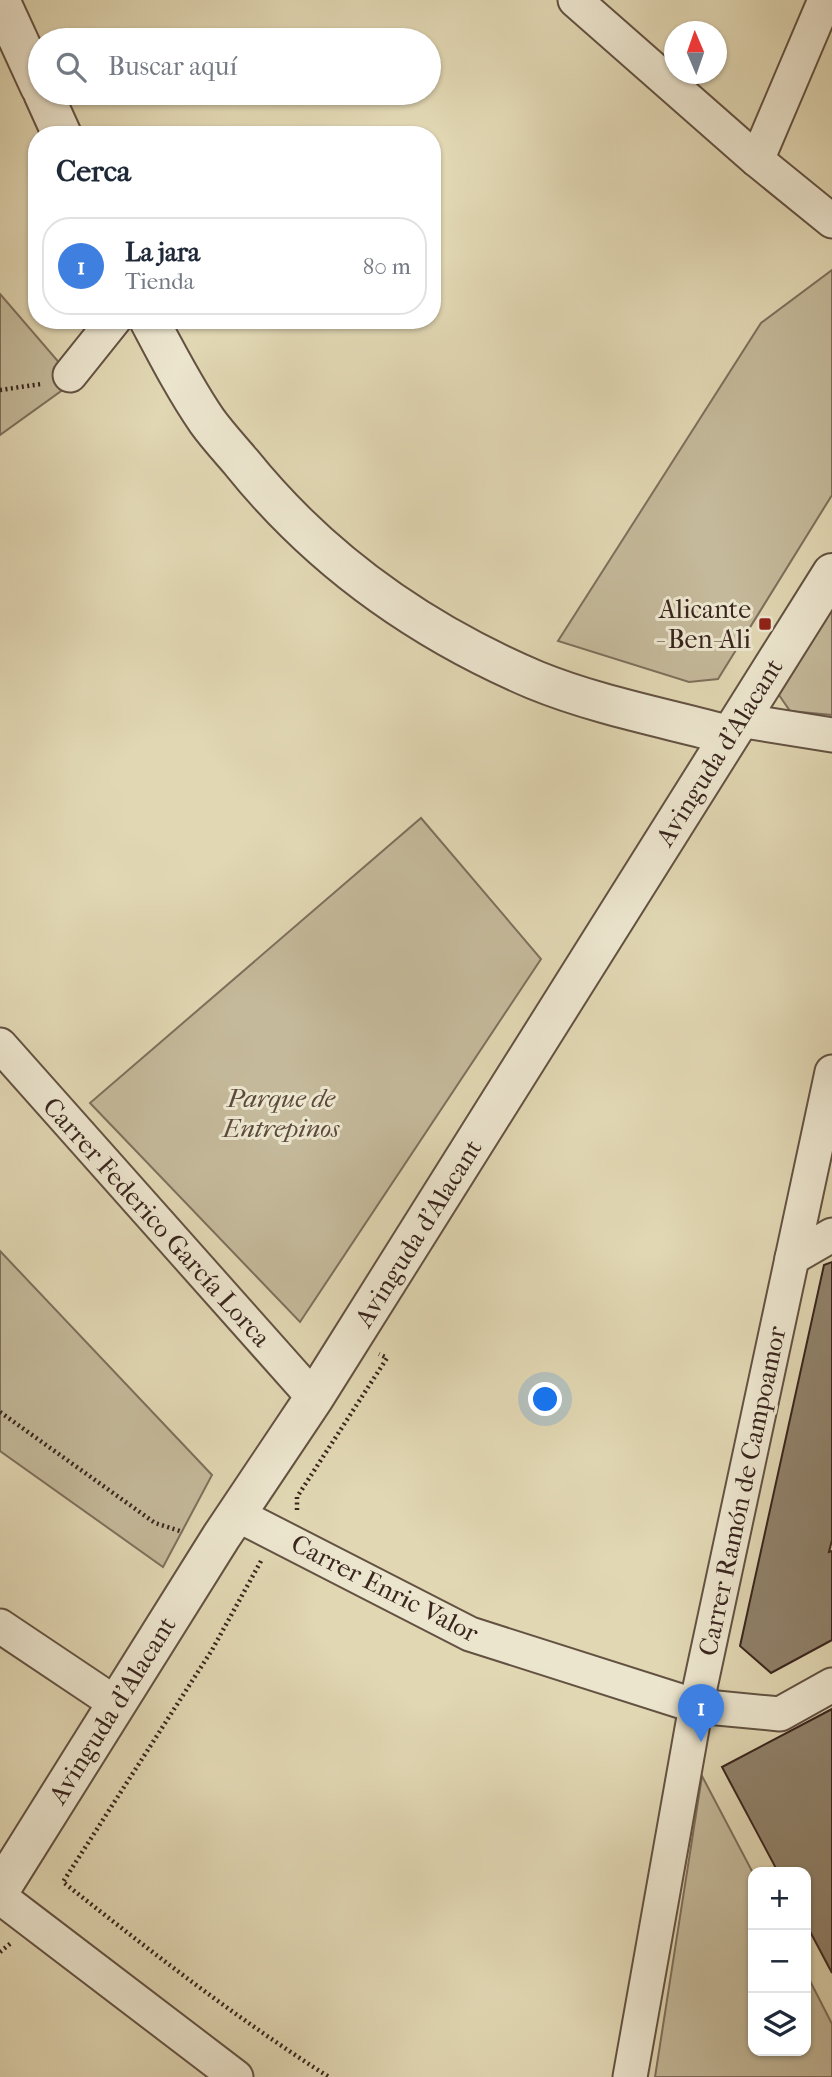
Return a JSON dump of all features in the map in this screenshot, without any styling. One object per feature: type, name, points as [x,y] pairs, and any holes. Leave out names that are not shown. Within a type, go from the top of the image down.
[{"type":"street","points":[[0,0],[28,61]]},
{"type":"street","points":[[575,0],[757,160],[832,221]]},
{"type":"street","points":[[757,160],[825,0]]},
{"type":"street","points":[[48,105],[58,126]]},
{"type":"street","points":[[70,375],[107,329]]},
{"type":"street","points":[[154,329],[208,422],[259,485],[299,528],[365,584],[464,647],[538,681],[618,706],[734,728],[832,735]]},
{"type":"street","name":"Avinguda d'Alacant","points":[[0,1890],[115,1703],[314,1398],[832,573]]},
{"type":"street","name":"Carrer Federico García Lorca","points":[[0,1045],[314,1398]]},
{"type":"street","name":"Carrer Ramón de Campoamor","points":[[630,2077],[696,1706],[792,1258],[828,1116],[832,1072]]},
{"type":"street","points":[[792,1258],[832,1235]]},
{"type":"street","name":"Carrer Enric Valor","points":[[229,1525],[470,1634],[696,1706],[780,1714],[832,1685]]},
{"type":"street","points":[[0,1626],[115,1703]]},
{"type":"street","points":[[0,1897],[236,2077]]},
{"type":"path","points":[[0,390],[47,383],[70,375]]},
{"type":"path","points":[[0,1412],[155,1523],[200,1536],[229,1525]]},
{"type":"path","points":[[267,1549],[212,1650],[63,1882],[172,1968],[329,2077]]},
{"type":"green space","points":[[832,270],[832,495],[718,679],[689,682],[558,641],[761,323]]},
{"type":"green space","points":[[0,294],[75,381],[0,435]]},
{"type":"green space","points":[[832,609],[832,715],[790,711],[779,695]]},
{"type":"green space","name":"Parque de Entrepinos","points":[[421,818],[541,959],[300,1322],[90,1103]]},
{"type":"green space","points":[[0,1251],[212,1475],[163,1567],[0,1451]]},
{"type":"green space","points":[[702,1776],[750,1867],[748,2056],[811,2056],[811,1983],[832,2024],[832,2077],[655,2077]]},
{"type":"building","points":[[832,1262],[832,1540],[829,1552],[832,1551],[832,1640],[771,1673],[740,1646],[824,1265]]},
{"type":"building","points":[[832,1709],[832,1973],[811,1933],[811,1867],[775,1867],[722,1767]]},
{"type":"place","name":"Alicante - Ben-Ali","points":[[765,624]]},
{"type":"place","name":"La jara","points":[[701,1742]]}]
